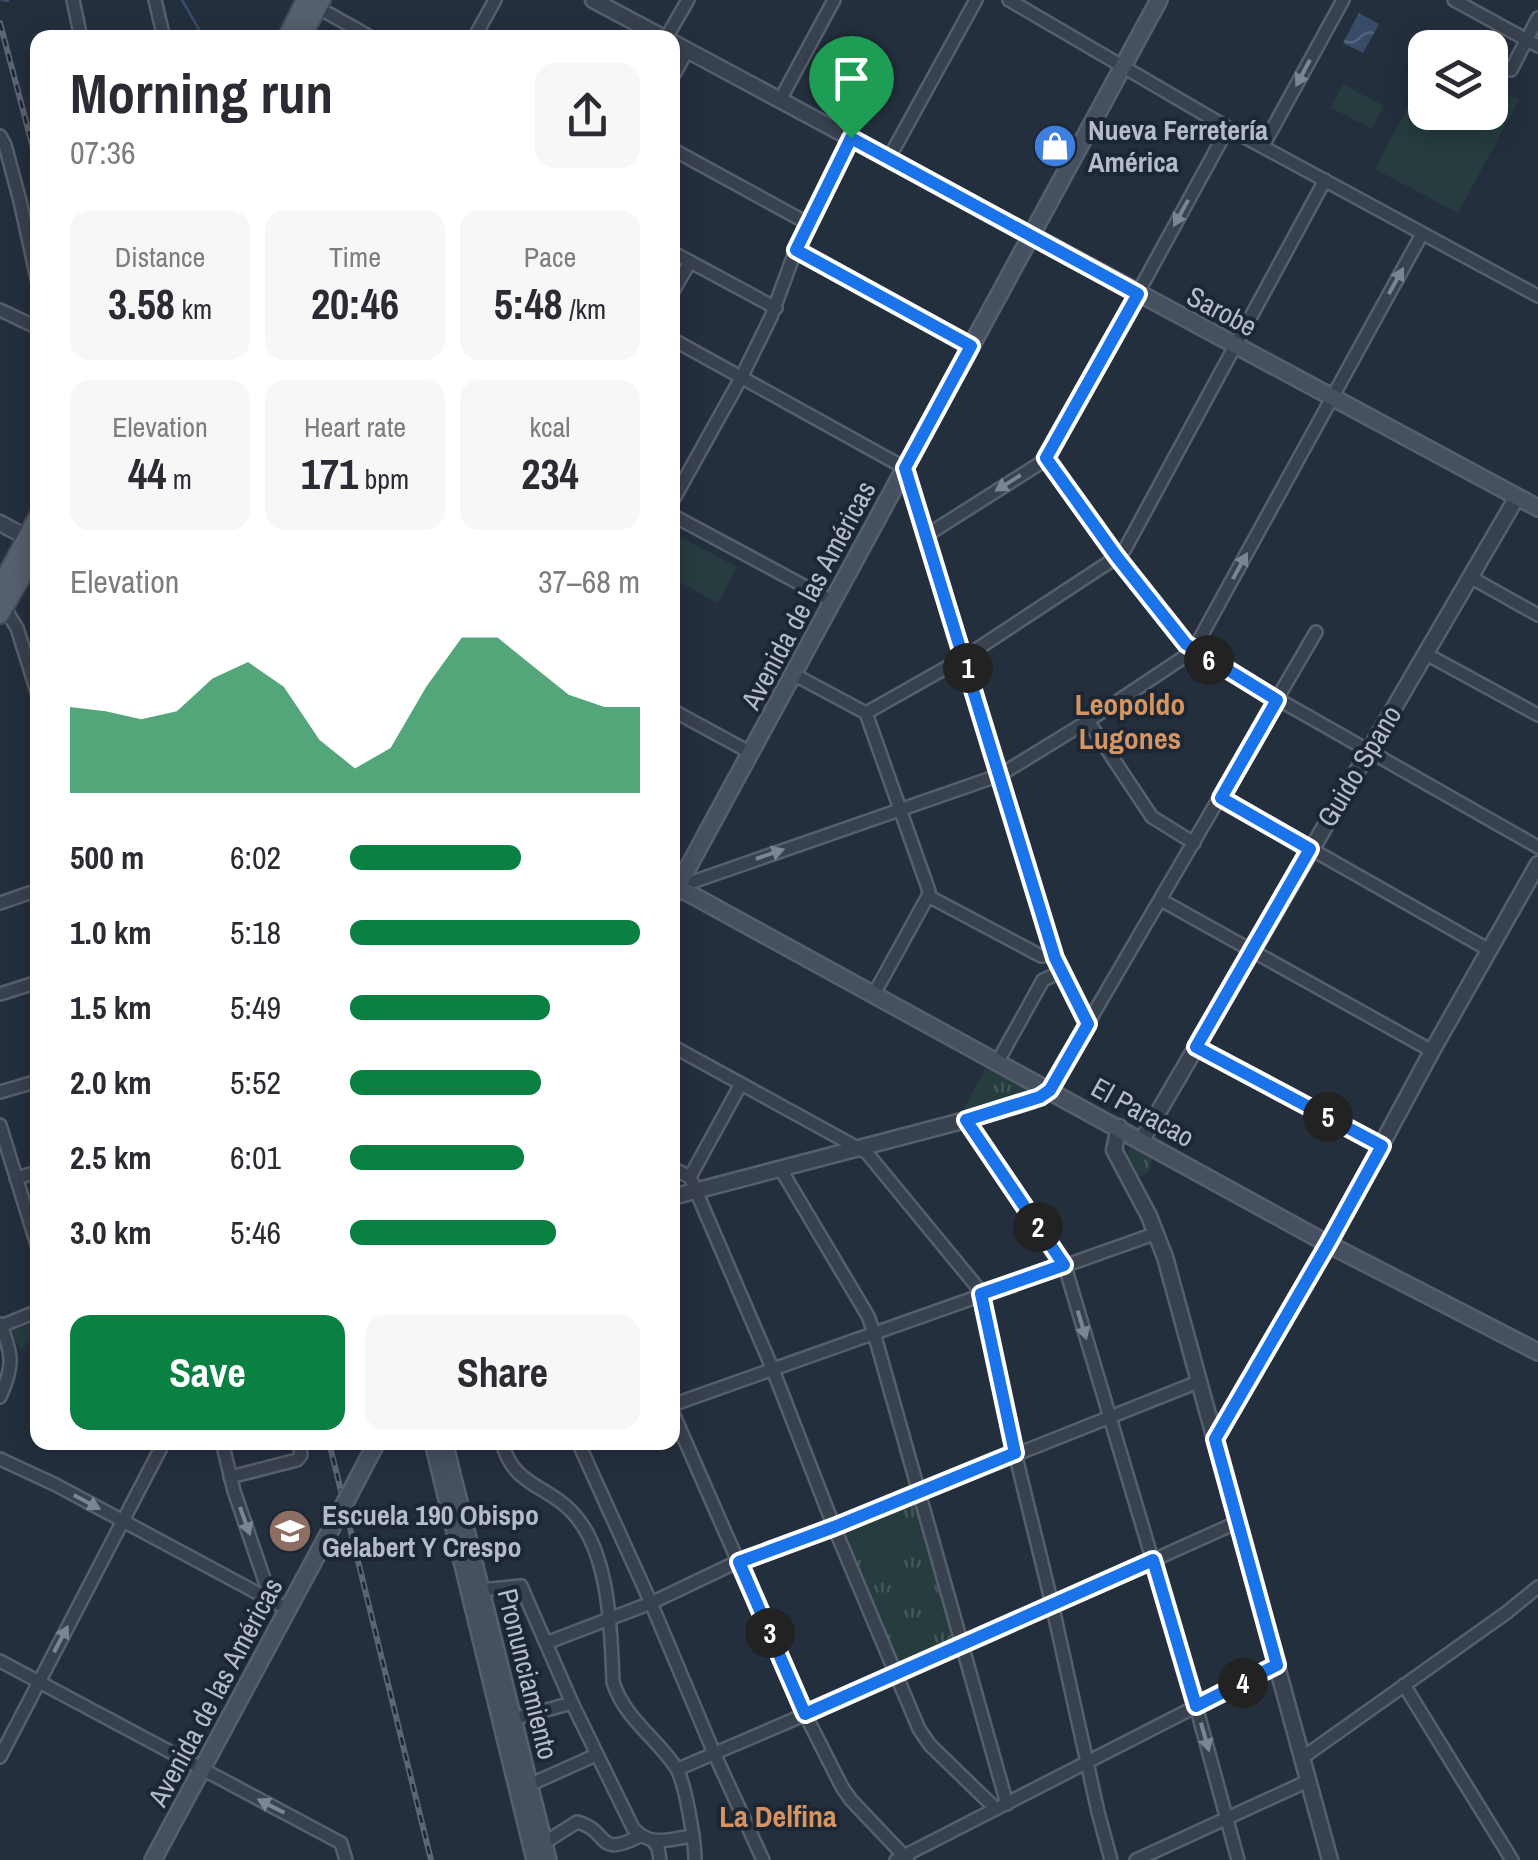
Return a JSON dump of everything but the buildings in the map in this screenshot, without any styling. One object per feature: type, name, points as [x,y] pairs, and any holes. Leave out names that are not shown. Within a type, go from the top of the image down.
[{"type":"main road","name":"Avenida de las Américas","points":[[680,878],[1160,0]]},
{"type":"main road","points":[[293,30],[315,2]]},
{"type":"main road","points":[[304,30],[315,2]]},
{"type":"main road","name":"Sarobe","points":[[1031,235],[1538,508]]},
{"type":"main road","points":[[0,588],[30,547]]},
{"type":"main road","points":[[2,611],[30,551]]},
{"type":"main road","name":"El Paracao","points":[[680,892],[998,1061],[1328,1244],[1538,1352]]},
{"type":"main road","name":"Avenida de las Américas","points":[[154,1860],[373,1450]]},
{"type":"main road","name":"Pronunciamiento","points":[[436,1450],[535,1860]]},
{"type":"main road","name":"Pronunciamiento","points":[[446,1450],[548,1860]]},
{"type":"street","points":[[75,0],[80,30]]},
{"type":"street","points":[[155,0],[162,30]]},
{"type":"street","points":[[478,30],[495,0]]},
{"type":"street","points":[[594,0],[650,30]]},
{"type":"street","points":[[670,30],[688,0]]},
{"type":"street","points":[[780,100],[834,0]]},
{"type":"street","points":[[889,158],[976,0]]},
{"type":"street","points":[[1010,0],[1228,128],[1538,296]]},
{"type":"street","points":[[1263,146],[1343,0]]},
{"type":"street","points":[[1454,0],[1532,43]]},
{"type":"street","points":[[315,2],[359,30]]},
{"type":"street","points":[[1511,70],[1532,43],[1538,18]]},
{"type":"street","name":"Sarobe","points":[[680,46],[1031,235]]},
{"type":"street","points":[[680,63],[687,50]]},
{"type":"street","points":[[927,535],[1046,458],[1228,128]]},
{"type":"street","points":[[0,136],[30,247]]},
{"type":"street","points":[[680,488],[776,308],[796,250],[851,138]]},
{"type":"street","points":[[680,153],[809,224]]},
{"type":"street","points":[[866,713],[965,657],[1117,557],[1131,540],[1325,180]]},
{"type":"street","points":[[680,887],[1000,775],[1194,651],[1422,234]]},
{"type":"street","points":[[796,250],[971,346]]},
{"type":"street","points":[[680,256],[776,308]]},
{"type":"street","points":[[680,279],[690,262]]},
{"type":"street","points":[[0,310],[30,324]]},
{"type":"street","points":[[680,344],[905,468],[1054,954],[1088,1024]]},
{"type":"street","points":[[1046,458],[1117,557],[1194,651],[1538,847]]},
{"type":"street","name":"Guido Spano","points":[[1142,1140],[1517,496]]},
{"type":"street","points":[[680,519],[832,601]]},
{"type":"street","points":[[0,523],[30,540]]},
{"type":"street","points":[[1470,577],[1538,615]]},
{"type":"street","points":[[2,611],[17,628],[30,669]]},
{"type":"street","points":[[680,1192],[693,1184],[780,1168],[966,1120],[1031,1101],[1050,1090],[1316,632]]},
{"type":"street","points":[[1426,654],[1538,715]]},
{"type":"street","points":[[793,674],[866,713],[929,891],[874,994]]},
{"type":"street","points":[[680,714],[750,752]]},
{"type":"street","points":[[1088,721],[1152,817],[1194,843]]},
{"type":"street","points":[[1221,798],[1489,950]]},
{"type":"street","points":[[1215,1439],[1328,1244],[1538,864]]},
{"type":"street","points":[[0,903],[30,893]]},
{"type":"street","points":[[928,896],[1040,956],[1054,954]]},
{"type":"street","points":[[1161,900],[1432,1051]]},
{"type":"street","points":[[998,1061],[1043,980],[1061,972]]},
{"type":"street","points":[[0,994],[30,985]]},
{"type":"street","points":[[1196,1047],[1382,1146]]},
{"type":"street","points":[[680,1050],[860,1148],[981,1294],[1111,1860]]},
{"type":"street","points":[[0,1092],[30,1083]]},
{"type":"street","points":[[693,1184],[741,1084]]},
{"type":"street","points":[[966,1120],[1064,1265],[1238,1860]]},
{"type":"street","points":[[0,1125],[30,1223]]},
{"type":"street","points":[[1119,1128],[1114,1150],[1157,1234],[1330,1860]]},
{"type":"street","points":[[780,1168],[868,1316],[874,1333],[1002,1807]]},
{"type":"street","points":[[16,1178],[30,1174]]},
{"type":"street","points":[[680,1174],[693,1184],[773,1370],[894,1676],[924,1738],[1002,1807]]},
{"type":"street","points":[[680,1405],[1157,1234]]},
{"type":"street","points":[[0,1397],[11,1358],[0,1325],[30,1314]]},
{"type":"street","points":[[546,1642],[1198,1382]]},
{"type":"street","points":[[680,1426],[805,1714],[846,1795],[902,1859],[1277,1665]]},
{"type":"street","points":[[0,1757],[160,1450]]},
{"type":"street","points":[[224,1450],[271,1599]]},
{"type":"street","points":[[230,1477],[296,1460],[300,1450]]},
{"type":"street","points":[[505,1450],[517,1474],[568,1508],[580,1521],[594,1550],[611,1618],[614,1682],[620,1700],[678,1769],[695,1860]]},
{"type":"street","points":[[582,1450],[763,1860]]},
{"type":"street","points":[[0,1459],[289,1610]]},
{"type":"street","points":[[678,1769],[1238,1522]]},
{"type":"street","points":[[482,1590],[521,1586],[632,1828],[654,1842],[692,1836]]},
{"type":"street","points":[[1302,1758],[1538,1587]]},
{"type":"street","points":[[0,1661],[341,1842],[346,1860]]},
{"type":"street","points":[[1404,1685],[1512,1860]]},
{"type":"street","points":[[512,1719],[572,1703]]},
{"type":"street","points":[[530,1785],[596,1754]]},
{"type":"street","points":[[1136,1860],[1308,1781]]},
{"type":"street","points":[[544,1842],[577,1822],[612,1846],[640,1836]]},
{"type":"street","points":[[654,1842],[660,1860]]},
{"type":"green space","points":[[1343,84],[1384,106],[1372,129],[1331,108]]},
{"type":"green space","points":[[1508,94],[1519,100],[1508,120]]},
{"type":"green space","points":[[1408,107],[1408,130],[1503,130],[1458,213],[1375,169]]},
{"type":"green space","points":[[680,537],[737,567],[718,603],[680,583]]},
{"type":"green space","points":[[988,1063],[1032,1089],[1027,1097],[961,1115]]},
{"type":"green space","points":[[1137,1144],[1152,1154],[1150,1170],[1140,1177],[1127,1155],[1131,1145]]},
{"type":"green space","points":[[30,1325],[30,1341],[20,1350],[10,1330]]},
{"type":"green space","points":[[919,1493],[961,1646],[895,1676],[834,1527]]},
{"type":"green space","points":[[902,1516],[911,1536],[875,1552],[867,1531]]},
{"type":"water","points":[[1359,13],[1379,24],[1363,53],[1343,43]]},
{"type":"waterway","points":[[2,0],[8,1]]},
{"type":"waterway","points":[[182,0],[199,30]]},
{"type":"railway","points":[[0,23],[30,137]]},
{"type":"railway","points":[[331,1450],[431,1860]]},
{"type":"place","name":"Nueva Ferretería América","points":[[1055,146]]},
{"type":"place","name":"Escuela 190 Obispo Gelabert Y Crespo","points":[[290,1531]]},
{"type":"district","name":"Leopoldo Lugones","points":[[1130,722]]},
{"type":"district","name":"La Delfina","points":[[778,1817]]},
{"type":"route","points":[[851,138],[1138,294],[1046,458],[1186,644],[1277,700],[1221,798],[1310,849],[1196,1047],[1382,1146],[1215,1439],[1277,1665],[1196,1706],[1153,1560],[805,1714],[739,1562],[1015,1453],[981,1294],[1064,1265],[966,1120],[1031,1101],[1050,1090],[1088,1024],[1055,958],[905,468],[971,346],[796,250],[851,138]]}]
